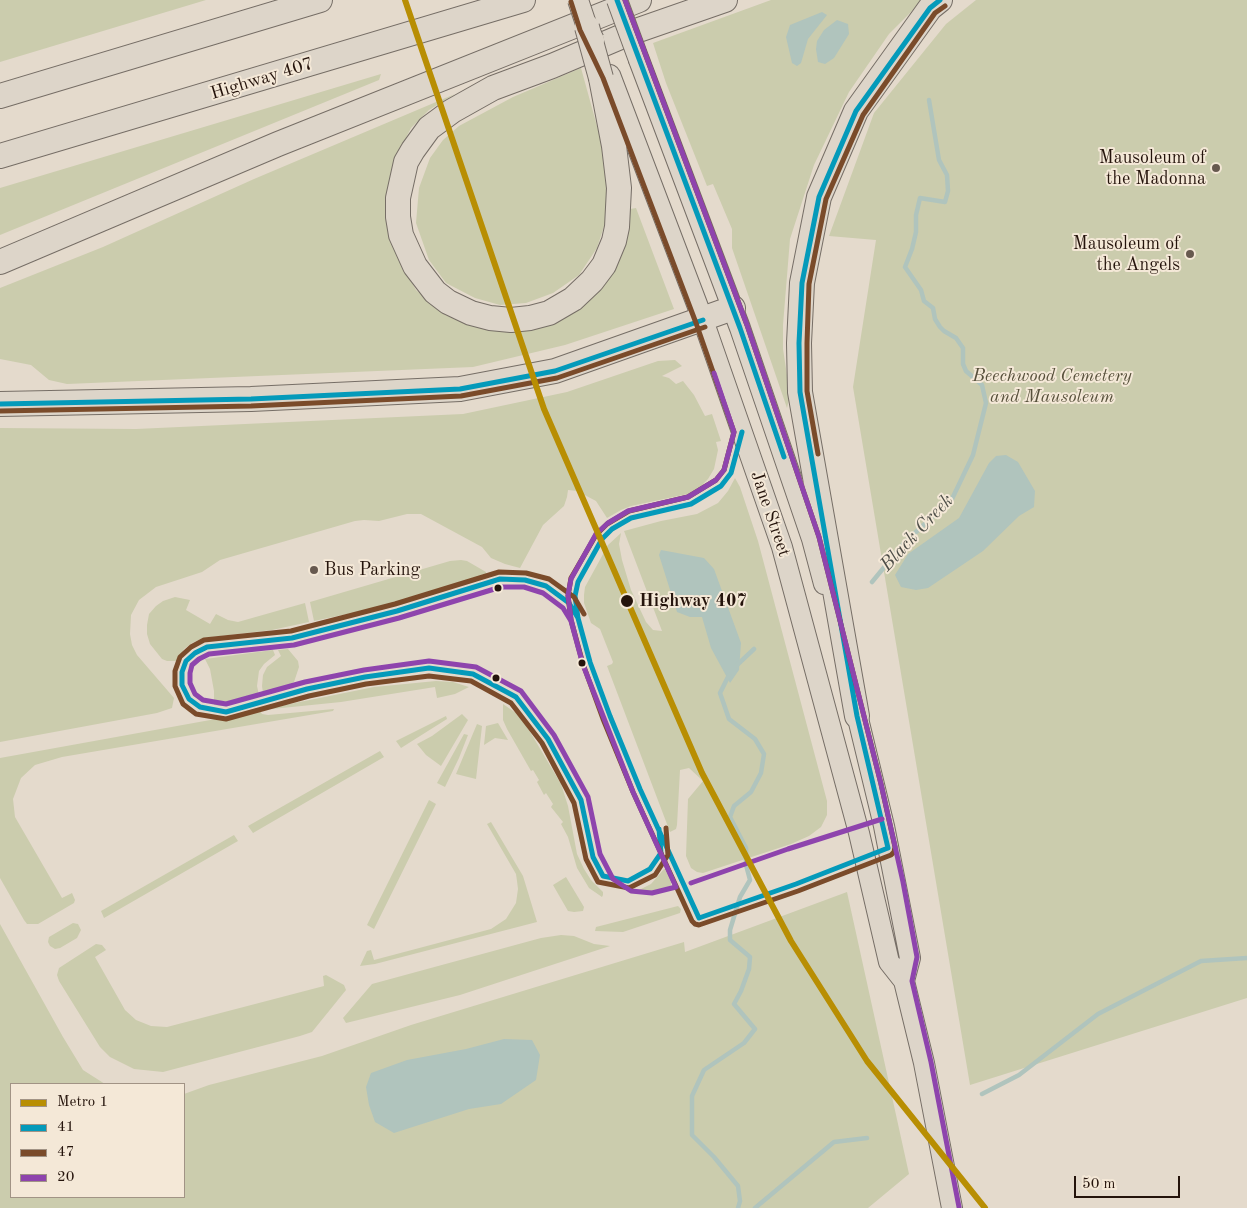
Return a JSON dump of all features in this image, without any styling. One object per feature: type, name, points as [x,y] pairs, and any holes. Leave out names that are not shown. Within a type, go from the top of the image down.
[{"type":"highway","points":[[0,96],[320,0]]},
{"type":"highway","name":"Highway 407","points":[[0,156],[524,0]]},
{"type":"highway","points":[[0,262],[278,144],[639,0]]},
{"type":"highway","points":[[587,27],[605,76],[614,146],[619,188],[617,227],[614,241],[604,265],[592,281],[573,299],[549,313],[511,320],[490,318],[471,313],[448,302],[435,292],[415,266],[400,235],[398,198],[406,162],[429,128],[452,111],[493,88],[552,66],[630,33],[725,0]]},
{"type":"highway","points":[[857,716],[800,392],[799,343],[802,283],[819,197],[856,111],[930,8],[940,0]]},
{"type":"highway","points":[[0,404],[251,399],[460,389],[555,371],[733,308]]},
{"type":"main road","points":[[578,0],[587,27]]},
{"type":"main road","name":"Jane Street","points":[[617,0],[733,308],[812,539],[884,826],[910,958],[904,981]]},
{"type":"main road","name":"Jane Street","points":[[605,76],[703,320],[782,547],[859,833],[889,962],[904,981],[924,1063],[952,1208]]},
{"type":"green space","points":[[0,0],[206,0],[0,62]]},
{"type":"green space","points":[[771,0],[923,0],[889,34],[849,92],[814,165],[790,239],[783,325],[783,349],[790,395],[787,408],[732,248],[732,229],[713,184],[707,186],[666,83],[653,43]]},
{"type":"green space","name":"Beechwood Cemetery and Mausoleum","points":[[976,0],[1247,0],[1247,998],[970,1085],[853,387],[876,240],[829,236],[874,113],[946,24]]},
{"type":"green space","points":[[581,68],[603,148],[608,191],[607,217],[597,248],[579,275],[553,293],[526,303],[500,305],[475,298],[446,283],[429,260],[416,223],[419,188],[430,158],[443,140],[459,126],[513,97]]},
{"type":"green space","points":[[381,74],[379,80],[0,235],[0,188]]},
{"type":"green space","points":[[455,94],[429,110],[411,128],[397,155],[399,259],[416,290],[445,315],[471,325],[531,327],[625,241],[630,209],[636,208],[674,309],[565,345],[473,367],[67,384],[49,380],[31,365],[0,359],[0,288],[103,247],[254,179]]},
{"type":"green space","points":[[675,360],[682,366],[662,376],[669,378],[676,384],[683,381],[694,395],[705,416],[712,414],[721,441],[716,442],[718,450],[714,469],[703,484],[704,488],[697,492],[631,506],[607,518],[596,501],[577,491],[568,490],[564,506],[543,525],[520,568],[491,558],[482,547],[421,514],[407,514],[379,521],[355,521],[220,560],[202,572],[156,587],[139,600],[131,615],[130,634],[132,645],[137,655],[174,698],[172,708],[157,713],[0,742],[0,428],[136,429],[463,414],[567,392],[658,361]]},
{"type":"green space","points":[[735,478],[740,487],[758,541],[827,801],[827,815],[821,827],[809,836],[791,844],[703,873],[691,868],[686,856],[688,799],[703,781],[689,768],[680,770],[677,825],[676,829],[670,832],[607,666],[613,662],[600,629],[591,623],[584,603],[584,595],[585,587],[608,545],[621,533],[619,544],[631,590],[646,622],[653,630],[662,631],[624,531],[697,514],[718,503],[728,491]]},
{"type":"green space","points":[[450,561],[467,561],[486,572],[485,576],[371,609],[314,621],[310,602]]},
{"type":"green space","points":[[175,597],[190,600],[186,610],[210,624],[216,614],[228,620],[238,622],[305,603],[309,622],[272,630],[203,638],[184,649],[177,661],[167,661],[162,659],[150,644],[147,625],[149,614],[156,606],[163,601]]},
{"type":"green space","points":[[288,649],[298,661],[299,667],[294,682],[263,693],[263,675],[267,667],[281,656],[278,650]]},
{"type":"green space","points":[[273,650],[275,655],[259,671],[257,686],[259,695],[220,706],[214,705],[214,691],[210,669],[205,659]]},
{"type":"green space","points":[[436,681],[453,682],[469,687],[455,694],[437,698],[435,687],[341,702],[270,708],[374,687]]},
{"type":"green space","points":[[503,704],[516,713],[526,725],[561,784],[568,806],[577,854],[591,880],[603,892],[602,897],[589,888],[577,868],[568,837],[561,824],[563,822],[551,807],[553,804],[546,793],[544,795],[537,782],[539,780],[533,770],[531,771],[507,729],[503,720]]},
{"type":"green space","points":[[334,709],[333,711],[62,757],[35,765],[21,778],[13,799],[15,817],[62,898],[72,893],[75,900],[74,903],[38,924],[27,924],[24,920],[0,878],[0,758],[260,711],[262,714],[268,715]]},
{"type":"green space","points":[[462,714],[468,720],[441,766],[426,755],[417,744],[432,736]]},
{"type":"green space","points":[[446,716],[447,719],[401,748],[396,741]]},
{"type":"green space","points":[[498,723],[508,740],[495,738],[484,745],[486,726]]},
{"type":"green space","points":[[477,724],[482,726],[476,779],[456,774]]},
{"type":"green space","points":[[464,734],[468,735],[445,787],[437,783]]},
{"type":"green space","points":[[380,751],[384,757],[253,833],[248,826]]},
{"type":"green space","points":[[429,800],[436,804],[374,929],[367,925]]},
{"type":"green space","points":[[491,822],[523,876],[537,922],[375,964],[360,966],[367,951],[371,950],[374,960],[491,929],[506,919],[516,903],[518,889],[516,874],[487,824]]},
{"type":"green space","points":[[234,835],[238,841],[104,918],[101,911]]},
{"type":"green space","points":[[666,869],[671,882],[668,889],[653,892],[637,891],[651,884]]},
{"type":"green space","points":[[566,877],[584,907],[583,911],[568,911],[553,885]]},
{"type":"green space","points":[[847,892],[909,1174],[868,1208],[0,1208],[0,924],[83,1070],[103,1083],[10,1083],[10,1198],[185,1198],[185,1094],[209,1085],[322,1056],[411,1025],[684,942],[685,952]]},
{"type":"green space","points":[[678,906],[681,909],[680,913],[623,932],[595,931],[596,927]]},
{"type":"green space","points":[[73,923],[78,924],[81,930],[77,938],[60,948],[55,949],[50,946],[48,942],[49,937]]},
{"type":"green space","points":[[561,935],[574,936],[594,944],[610,946],[460,995],[346,1023],[343,1018],[372,984],[541,938]]},
{"type":"green space","points":[[96,944],[102,945],[106,950],[95,957],[125,1010],[136,1020],[151,1026],[167,1027],[324,986],[323,976],[326,975],[344,985],[346,990],[312,1032],[163,1072],[134,1069],[110,1057],[100,1047],[57,975],[59,968]]},
{"type":"water","points":[[822,12],[827,15],[808,39],[801,63],[797,66],[792,63],[786,37],[790,25]]},
{"type":"water","points":[[837,20],[848,24],[849,34],[834,58],[825,64],[818,62],[817,41],[824,30]]},
{"type":"water","points":[[1006,455],[1018,462],[1035,491],[1034,507],[1019,516],[983,551],[928,588],[916,590],[901,587],[895,575],[908,554],[959,518],[989,463],[996,456]]},
{"type":"water","points":[[661,550],[704,558],[714,569],[741,643],[739,670],[730,683],[711,648],[702,617],[690,617],[677,612],[659,555]]},
{"type":"water","points":[[504,1039],[532,1040],[540,1055],[536,1080],[501,1104],[469,1109],[394,1133],[375,1122],[369,1105],[366,1087],[371,1073],[407,1060],[466,1049]]},
{"type":"waterway","name":"Black Creek","points":[[872,582],[904,543],[952,499],[973,455],[986,403],[982,385],[966,371],[963,364],[963,348],[956,338],[940,327],[935,319],[933,308],[924,301],[921,290],[905,267],[916,232],[916,215],[920,198],[945,202],[948,191],[947,175],[939,160],[929,100]]},
{"type":"waterway","name":"Black Creek","points":[[737,665],[754,649]]},
{"type":"waterway","name":"Black Creek","points":[[729,675],[720,693],[729,719],[755,739],[764,754],[761,773],[751,792],[734,806],[730,817],[746,848],[746,865],[750,880],[740,897],[730,930],[730,940],[750,957],[749,969],[734,1004],[755,1029],[744,1043],[704,1070],[692,1096],[692,1135],[714,1157],[738,1186],[740,1201],[738,1208]]},
{"type":"waterway","points":[[982,1094],[1019,1075],[1098,1014],[1201,961],[1247,958]]},
{"type":"waterway","points":[[755,1208],[834,1142],[867,1138]]},
{"type":"metro line","name":"1","points":[[405,0],[544,409],[702,773],[791,941],[867,1061],[985,1208]]},
{"type":"transit line","name":"41","points":[[617,0],[740,328],[784,457]]},
{"type":"transit line","name":"47","points":[[571,2],[580,30],[603,78],[696,323],[734,432],[724,470],[716,480],[688,497],[629,511],[607,524],[596,535],[571,578],[568,596],[571,620],[583,664],[603,719],[633,792],[692,921],[699,925],[798,891],[891,855],[895,847],[819,537],[747,325],[625,0]]},
{"type":"transit line","name":"20","points":[[625,0],[747,325],[819,537],[881,784],[903,882],[917,957],[912,981],[931,1062],[959,1207]]},
{"type":"transit line","name":"41","points":[[888,848],[857,716],[800,392],[799,343],[802,283],[819,197],[856,111],[930,8],[940,0]]},
{"type":"transit line","name":"47","points":[[818,454],[807,391],[807,343],[809,284],[826,199],[863,115],[935,13],[945,6]]},
{"type":"transit line","name":"41","points":[[0,404],[251,399],[460,389],[555,371],[703,320]]},
{"type":"transit line","name":"47","points":[[0,411],[251,406],[461,396],[557,378],[705,327]]},
{"type":"transit line","name":"20","points":[[578,647],[571,619],[568,595],[571,579],[596,534],[608,523],[628,511],[688,497],[716,480],[724,470],[734,432],[714,373]]},
{"type":"transit line","name":"41","points":[[699,918],[640,789],[610,716],[590,662],[578,618],[575,596],[578,582],[602,539],[612,529],[631,518],[691,504],[721,486],[731,473],[742,432]]},
{"type":"transit line","name":"47","points":[[584,614],[574,597],[549,579],[526,573],[499,572],[395,604],[291,631],[204,640],[191,647],[180,657],[175,671],[175,686],[183,704],[196,714],[226,719],[309,696],[366,684],[429,676],[471,681],[511,703],[542,743],[574,803],[586,859],[598,882],[629,888],[655,875],[668,855],[666,828]]},
{"type":"transit line","name":"41","points":[[578,618],[569,603],[546,586],[525,580],[500,579],[397,611],[292,638],[207,647],[195,653],[186,661],[182,672],[182,685],[189,699],[200,707],[226,712],[307,689],[365,677],[429,668],[473,674],[516,697],[548,739],[581,800],[593,857],[603,876],[628,881],[650,869],[661,853],[659,829]]},
{"type":"transit line","name":"20","points":[[501,587],[524,587],[543,593],[563,608],[571,621],[583,665],[633,792],[676,887],[652,893],[631,891],[613,879],[600,854],[588,797],[554,735],[521,691],[476,667],[429,661],[364,670],[305,682],[226,704],[203,700],[195,694],[190,683],[192,665],[209,654],[294,645],[399,618],[501,587]]},
{"type":"transit line","name":"20","points":[[691,883],[882,819]]},
{"type":"transit line","name":"41","points":[[699,918],[796,884],[888,848]]},
{"type":"place","name":"Mausoleum of the Madonna","points":[[1216,168]]},
{"type":"place","name":"Mausoleum of the Angels","points":[[1190,254]]},
{"type":"place","name":"Bus Parking","points":[[314,570]]},
{"type":"place","name":"Highway 407","points":[[627,601]]}]
